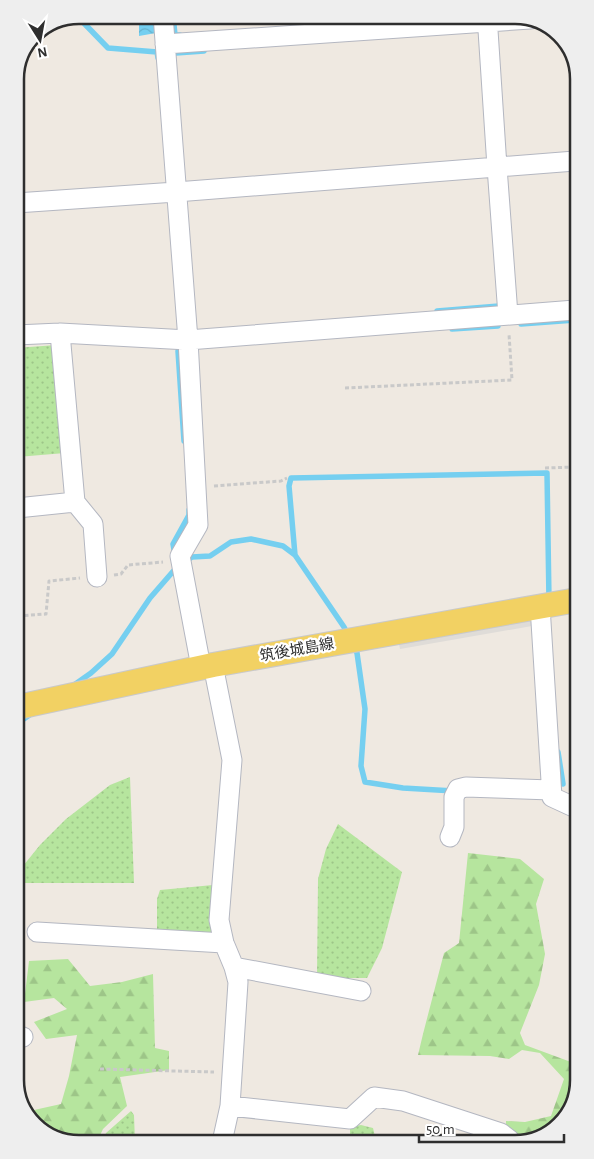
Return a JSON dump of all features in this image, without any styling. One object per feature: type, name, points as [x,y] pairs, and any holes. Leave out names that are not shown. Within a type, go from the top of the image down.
[{"type":"main road","name":"筑後城島線","points":[[24,706],[207,666],[570,601]]},
{"type":"street","points":[[164,24],[188,340],[198,525],[180,556],[232,760],[219,920],[224,943],[238,982],[230,1106],[224,1135]]},
{"type":"street","points":[[165,44],[413,24]]},
{"type":"street","points":[[488,24],[508,315]]},
{"type":"street","points":[[24,202],[570,161]]},
{"type":"street","points":[[24,335],[60,333],[188,340],[570,310]]},
{"type":"street","points":[[60,333],[75,502],[93,524],[97,576]]},
{"type":"street","points":[[24,507],[75,502]]},
{"type":"street","points":[[540,606],[552,797],[570,805]]},
{"type":"street","points":[[450,836],[454,827],[454,797],[458,789],[466,787],[551,790]]},
{"type":"street","points":[[37,932],[224,943]]},
{"type":"street","points":[[234,967],[361,991]]},
{"type":"street","points":[[230,1106],[350,1119],[374,1096],[402,1101],[501,1132],[504,1135]]},
{"type":"path","points":[[345,388],[512,380],[508,315]]},
{"type":"path","points":[[545,468],[570,467]]},
{"type":"path","points":[[196,487],[281,481],[288,478]]},
{"type":"path","points":[[100,1069],[233,1072]]},
{"type":"green space","points":[[56,345],[65,453],[24,456],[24,347]]},
{"type":"green space","points":[[130,777],[134,883],[24,883],[24,865],[40,845],[66,819],[110,785]]},
{"type":"green space","points":[[338,824],[402,872],[382,948],[367,978],[317,978],[318,879],[326,849]]},
{"type":"green space","points":[[468,853],[520,859],[544,879],[536,904],[545,954],[539,985],[520,1033],[525,1045],[570,1062],[570,1088],[565,1105],[561,1111],[549,1124],[537,1131],[526,1134],[506,1135],[506,1121],[525,1122],[551,1116],[564,1079],[540,1053],[522,1050],[509,1059],[490,1056],[418,1055],[444,953],[459,943]]},
{"type":"green space","points":[[213,885],[215,936],[157,933],[157,899],[160,890]]},
{"type":"green space","points":[[68,959],[90,986],[122,982],[153,974],[155,1048],[169,1051],[169,1070],[120,1077],[127,1106],[103,1129],[100,1135],[75,1135],[61,1132],[45,1124],[33,1110],[61,1104],[77,1035],[46,1039],[34,1022],[67,1009],[54,998],[24,1002],[29,961]]},
{"type":"green space","points":[[131,1111],[134,1115],[135,1135],[105,1135]]},
{"type":"green space","points":[[361,1125],[373,1128],[375,1135],[350,1135],[350,1127]]},
{"type":"shaded area","points":[[531,620],[532,626],[400,649],[399,644]]},
{"type":"water","points":[[139,24],[156,24],[156,33],[139,36]]},
{"type":"waterway","points":[[85,24],[108,48],[157,52],[158,58]]},
{"type":"waterway","points":[[174,24],[175,35],[180,35]]},
{"type":"waterway","points":[[176,53],[204,51]]},
{"type":"waterway","points":[[437,311],[499,306]]},
{"type":"waterway","points":[[521,324],[570,320]]},
{"type":"waterway","points":[[452,329],[498,326]]},
{"type":"waterway","points":[[178,351],[184,441]]},
{"type":"waterway","points":[[295,555],[289,486],[291,478],[547,473],[549,600]]},
{"type":"waterway","points":[[175,555],[173,544],[189,515],[189,510]]},
{"type":"waterway","points":[[74,685],[112,654],[150,598],[176,568],[192,557],[210,556],[231,542],[251,539],[283,546],[295,555],[348,635]]},
{"type":"waterway","points":[[353,645],[357,653],[365,709],[361,766],[365,782],[403,788],[454,791]]},
{"type":"waterway","points":[[24,719],[31,714]]},
{"type":"waterway","points":[[558,752],[563,784]]}]
